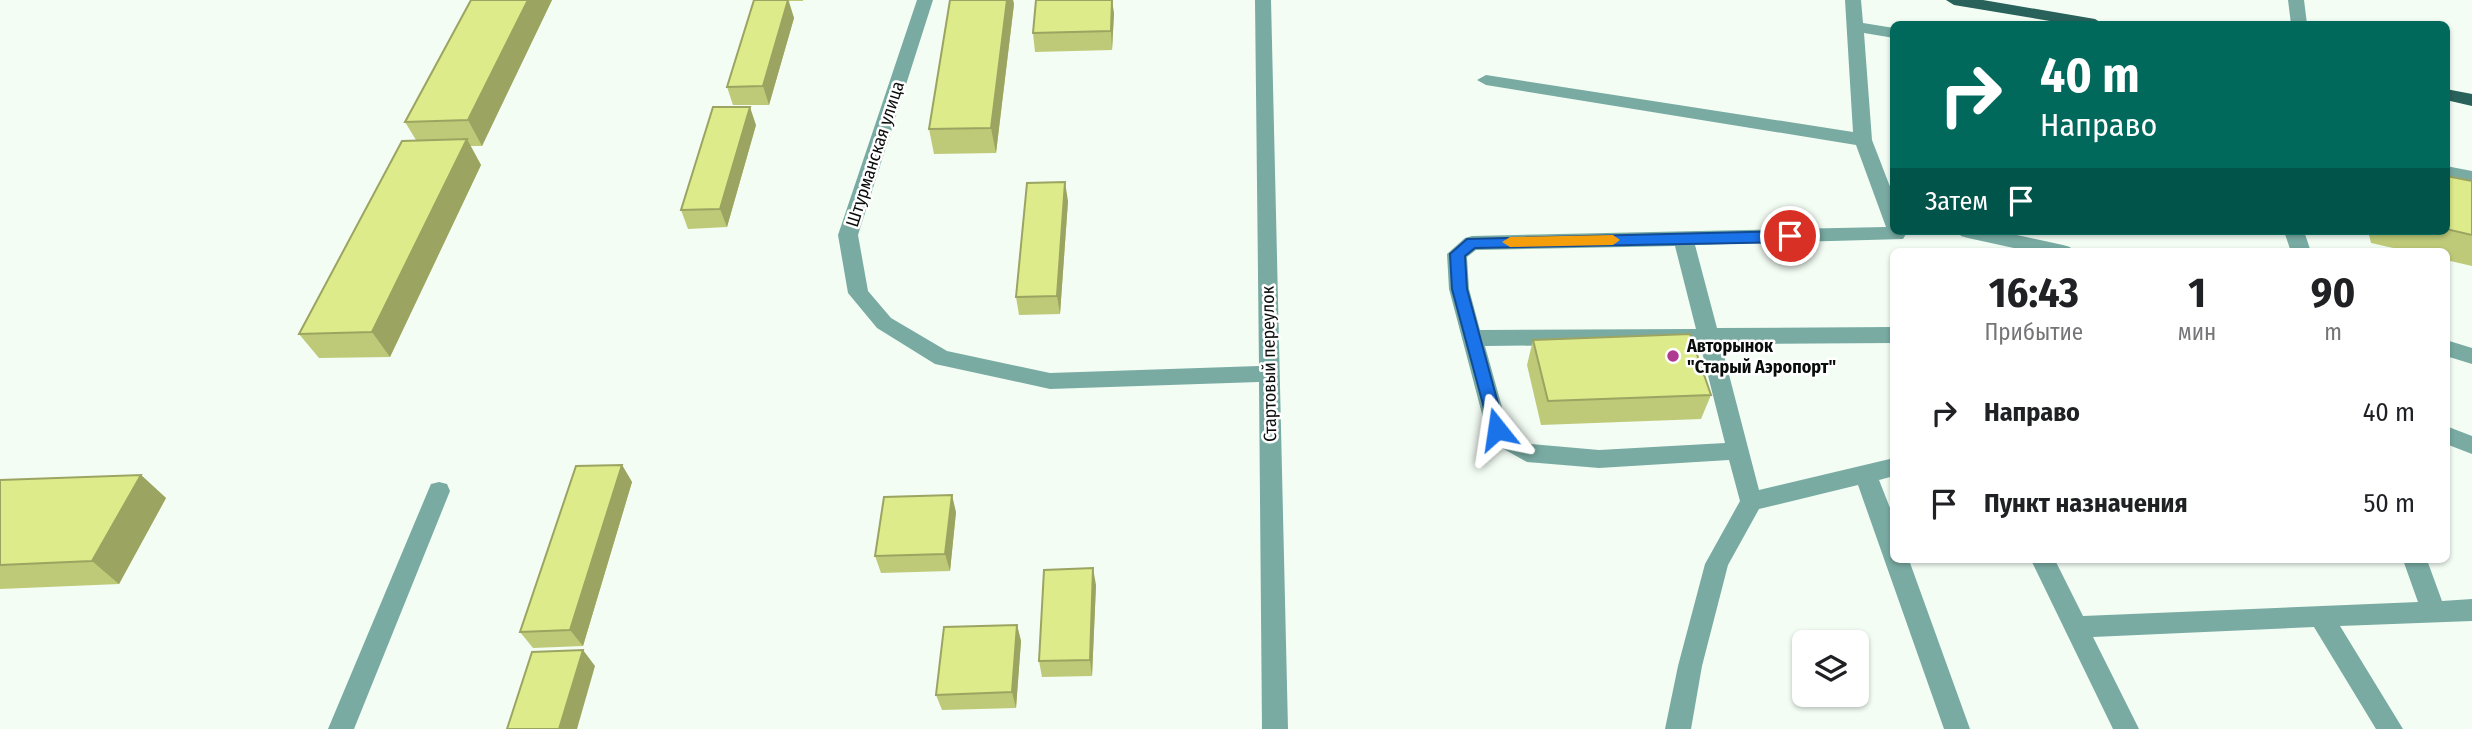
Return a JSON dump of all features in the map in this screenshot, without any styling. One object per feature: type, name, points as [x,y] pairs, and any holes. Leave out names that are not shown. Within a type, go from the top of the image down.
[{"type":"main road","points":[[1954,0],[2077,21]]},
{"type":"main road","points":[[2450,95],[2472,100]]},
{"type":"street","name":"Штурманская улица","points":[[925,0],[848,235],[858,293],[884,324],[942,358],[1050,381],[1269,374]]},
{"type":"street","name":"Стартовый переулок","points":[[1263,0],[1275,729]]},
{"type":"street","points":[[1853,0],[1863,140],[1890,212]]},
{"type":"street","points":[[2296,0],[2299,21]]},
{"type":"street","points":[[1853,26],[1890,32]]},
{"type":"street","points":[[1486,80],[1863,140]]},
{"type":"street","points":[[2450,172],[2472,177]]},
{"type":"street","points":[[1738,450],[1599,460],[1527,453],[1508,441],[1497,429],[1472,338],[1459,289],[1457,254],[1472,243],[1683,239],[1890,228]]},
{"type":"street","points":[[1986,235],[2045,248]]},
{"type":"street","points":[[1678,729],[1690,666],[1717,564],[1751,501],[1683,239]]},
{"type":"street","points":[[1472,338],[1890,335]]},
{"type":"street","points":[[2450,349],[2472,356]]},
{"type":"street","points":[[2450,437],[2472,445]]},
{"type":"street","points":[[1751,501],[1890,468]]},
{"type":"street","points":[[1866,475],[1890,540]]},
{"type":"street","points":[[341,729],[439,491]]},
{"type":"street","points":[[1898,563],[1957,729]]},
{"type":"street","points":[[2044,563],[2126,729]]},
{"type":"street","points":[[2416,563],[2434,611]]},
{"type":"street","points":[[2075,626],[2472,610]]},
{"type":"street","points":[[2320,616],[2390,729]]},
{"type":"building","points":[[471,0],[528,0],[468,120],[405,122]]},
{"type":"building","points":[[754,0],[788,0],[763,86],[727,87]]},
{"type":"building","points":[[950,0],[1007,0],[991,128],[929,129]]},
{"type":"building","points":[[1036,0],[1112,0],[1111,31],[1033,33]]},
{"type":"building","points":[[713,107],[750,107],[720,209],[681,210]]},
{"type":"building","points":[[467,139],[372,332],[299,334],[402,141]]},
{"type":"building","points":[[2450,177],[2472,181],[2472,235],[2450,230]]},
{"type":"building","points":[[1065,182],[1057,296],[1016,297],[1027,183]]},
{"type":"building","points":[[1690,334],[1711,395],[1548,401],[1533,340]]},
{"type":"building","points":[[622,465],[570,630],[520,632],[576,466]]},
{"type":"building","points":[[141,475],[92,561],[0,565],[0,480]]},
{"type":"building","points":[[952,495],[945,554],[875,556],[884,497]]},
{"type":"building","points":[[1093,568],[1090,660],[1039,661],[1044,570]]},
{"type":"building","points":[[1017,625],[1012,692],[936,695],[944,627]]},
{"type":"building","points":[[583,650],[559,729],[507,729],[532,652]]},
{"type":"slow traffic","points":[[1510,242],[1613,240]]},
{"type":"place","name":"Авторынок \"Старый Аэропорт\"","points":[[1673,356]]},
{"type":"route","points":[[1497,429],[1459,289],[1457,254],[1472,243],[1790,236]]}]
